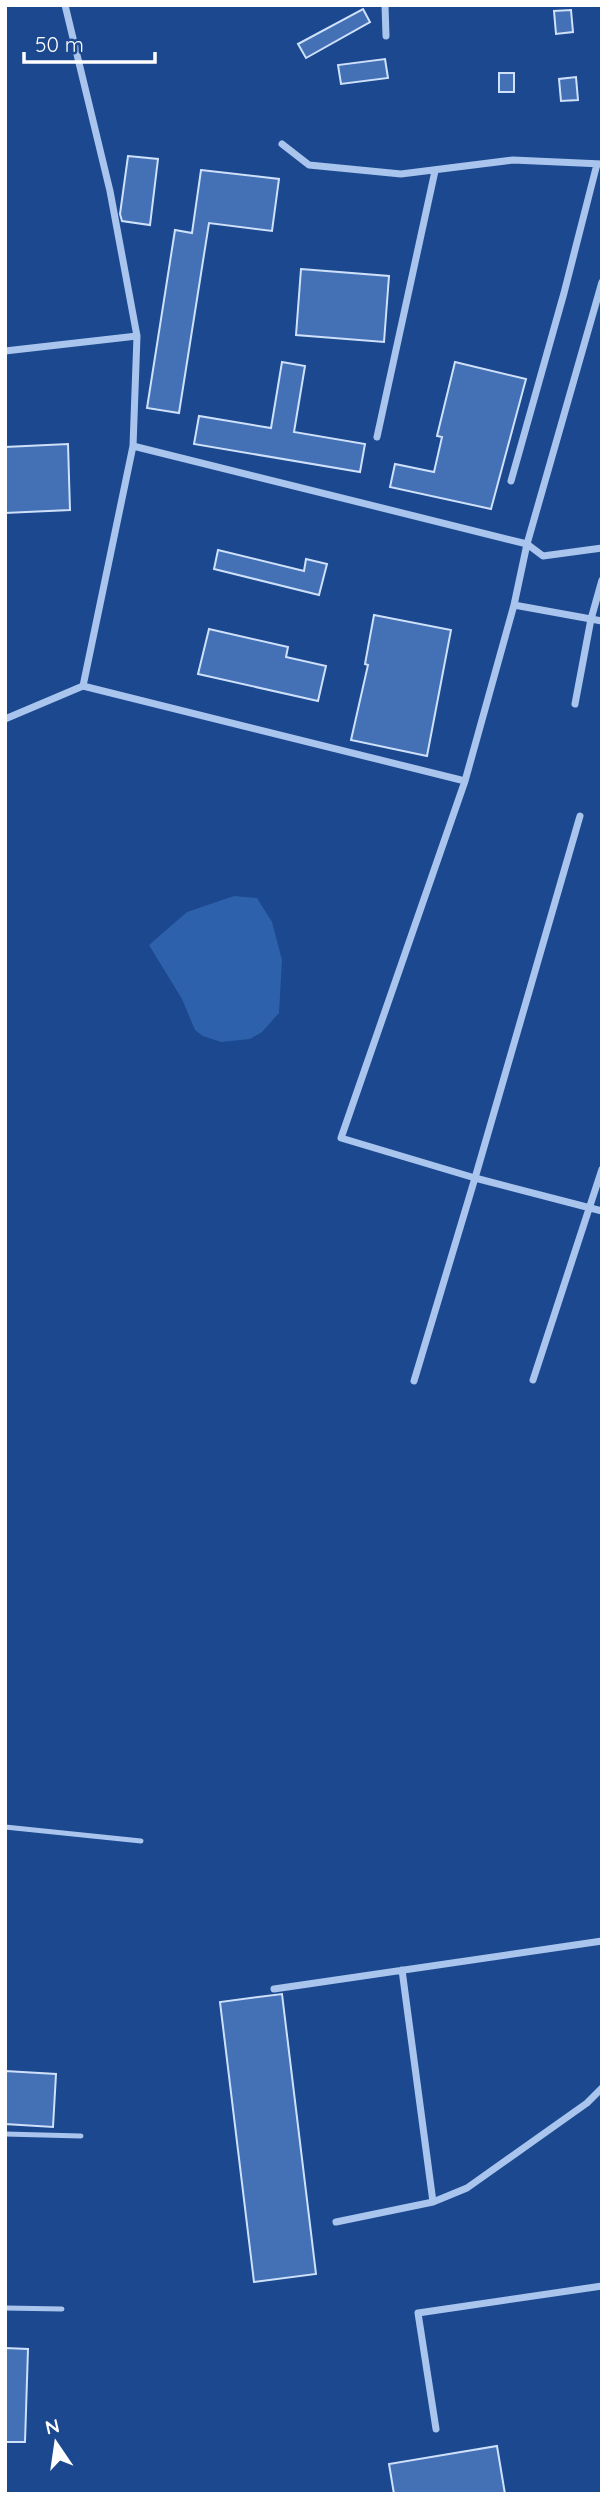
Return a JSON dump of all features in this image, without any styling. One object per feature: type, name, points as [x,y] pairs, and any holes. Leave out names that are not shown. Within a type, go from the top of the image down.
[{"type":"street","points":[[65,5],[110,191],[137,336],[133,446],[83,685]]},
{"type":"street","points":[[385,5],[386,36]]},
{"type":"street","points":[[282,144],[309,165],[401,174],[513,160],[599,164],[510,481]]},
{"type":"street","points":[[377,437],[435,171]]},
{"type":"street","points":[[602,282],[527,544],[514,605],[465,781],[341,1138],[602,1212]]},
{"type":"street","points":[[5,351],[137,336]]},
{"type":"street","points":[[133,446],[527,544],[543,556],[602,548]]},
{"type":"street","points":[[575,704],[591,619],[602,580]]},
{"type":"street","points":[[514,605],[602,621]]},
{"type":"street","points":[[5,719],[83,685],[465,781]]},
{"type":"street","points":[[414,1381],[580,816]]},
{"type":"street","points":[[533,1380],[602,1169]]},
{"type":"street","points":[[274,1989],[602,1941]]},
{"type":"street","points":[[402,1970],[433,2202]]},
{"type":"street","points":[[336,2222],[433,2202],[467,2188],[587,2102],[602,2088]]},
{"type":"street","points":[[436,2429],[418,2313],[602,2286]]},
{"type":"lane","points":[[5,1827],[141,1841]]},
{"type":"lane","points":[[5,2134],[81,2136]]},
{"type":"lane","points":[[5,2308],[62,2309]]},
{"type":"shaded area","points":[[234,896],[257,898],[272,922],[282,960],[279,1013],[262,1032],[250,1039],[221,1042],[195,1030],[182,999],[149,945],[187,912]]},
{"type":"building","points":[[363,9],[370,22],[306,58],[298,44]]},
{"type":"building","points":[[571,10],[573,32],[556,34],[554,11]]},
{"type":"building","points":[[385,59],[388,78],[341,84],[338,65]]},
{"type":"building","points":[[499,73],[514,73],[514,92],[499,92]]},
{"type":"building","points":[[576,77],[578,100],[561,101],[559,79]]},
{"type":"building","points":[[128,156],[158,159],[150,225],[122,221],[120,214]]},
{"type":"building","points":[[201,170],[279,179],[272,231],[209,223],[179,413],[147,408],[175,230],[192,233]]},
{"type":"building","points":[[301,269],[389,276],[384,342],[296,335]]},
{"type":"building","points":[[282,362],[305,366],[294,432],[365,444],[360,472],[194,444],[199,416],[271,428]]},
{"type":"building","points":[[455,362],[526,379],[491,509],[390,487],[395,464],[434,472],[442,437],[437,436]]},
{"type":"building","points":[[68,444],[70,510],[5,513],[5,447]]},
{"type":"building","points":[[218,550],[304,571],[306,559],[327,564],[319,595],[214,569]]},
{"type":"building","points":[[374,615],[451,630],[427,756],[351,740],[368,665],[365,664]]},
{"type":"building","points":[[209,629],[288,647],[286,657],[326,666],[318,701],[198,674]]},
{"type":"building","points":[[282,1994],[316,2274],[254,2282],[220,2002]]},
{"type":"building","points":[[5,2071],[56,2074],[53,2127],[5,2124]]},
{"type":"building","points":[[5,2348],[28,2349],[25,2442],[5,2442]]},
{"type":"building","points":[[497,2446],[505,2494],[394,2494],[389,2464]]}]
